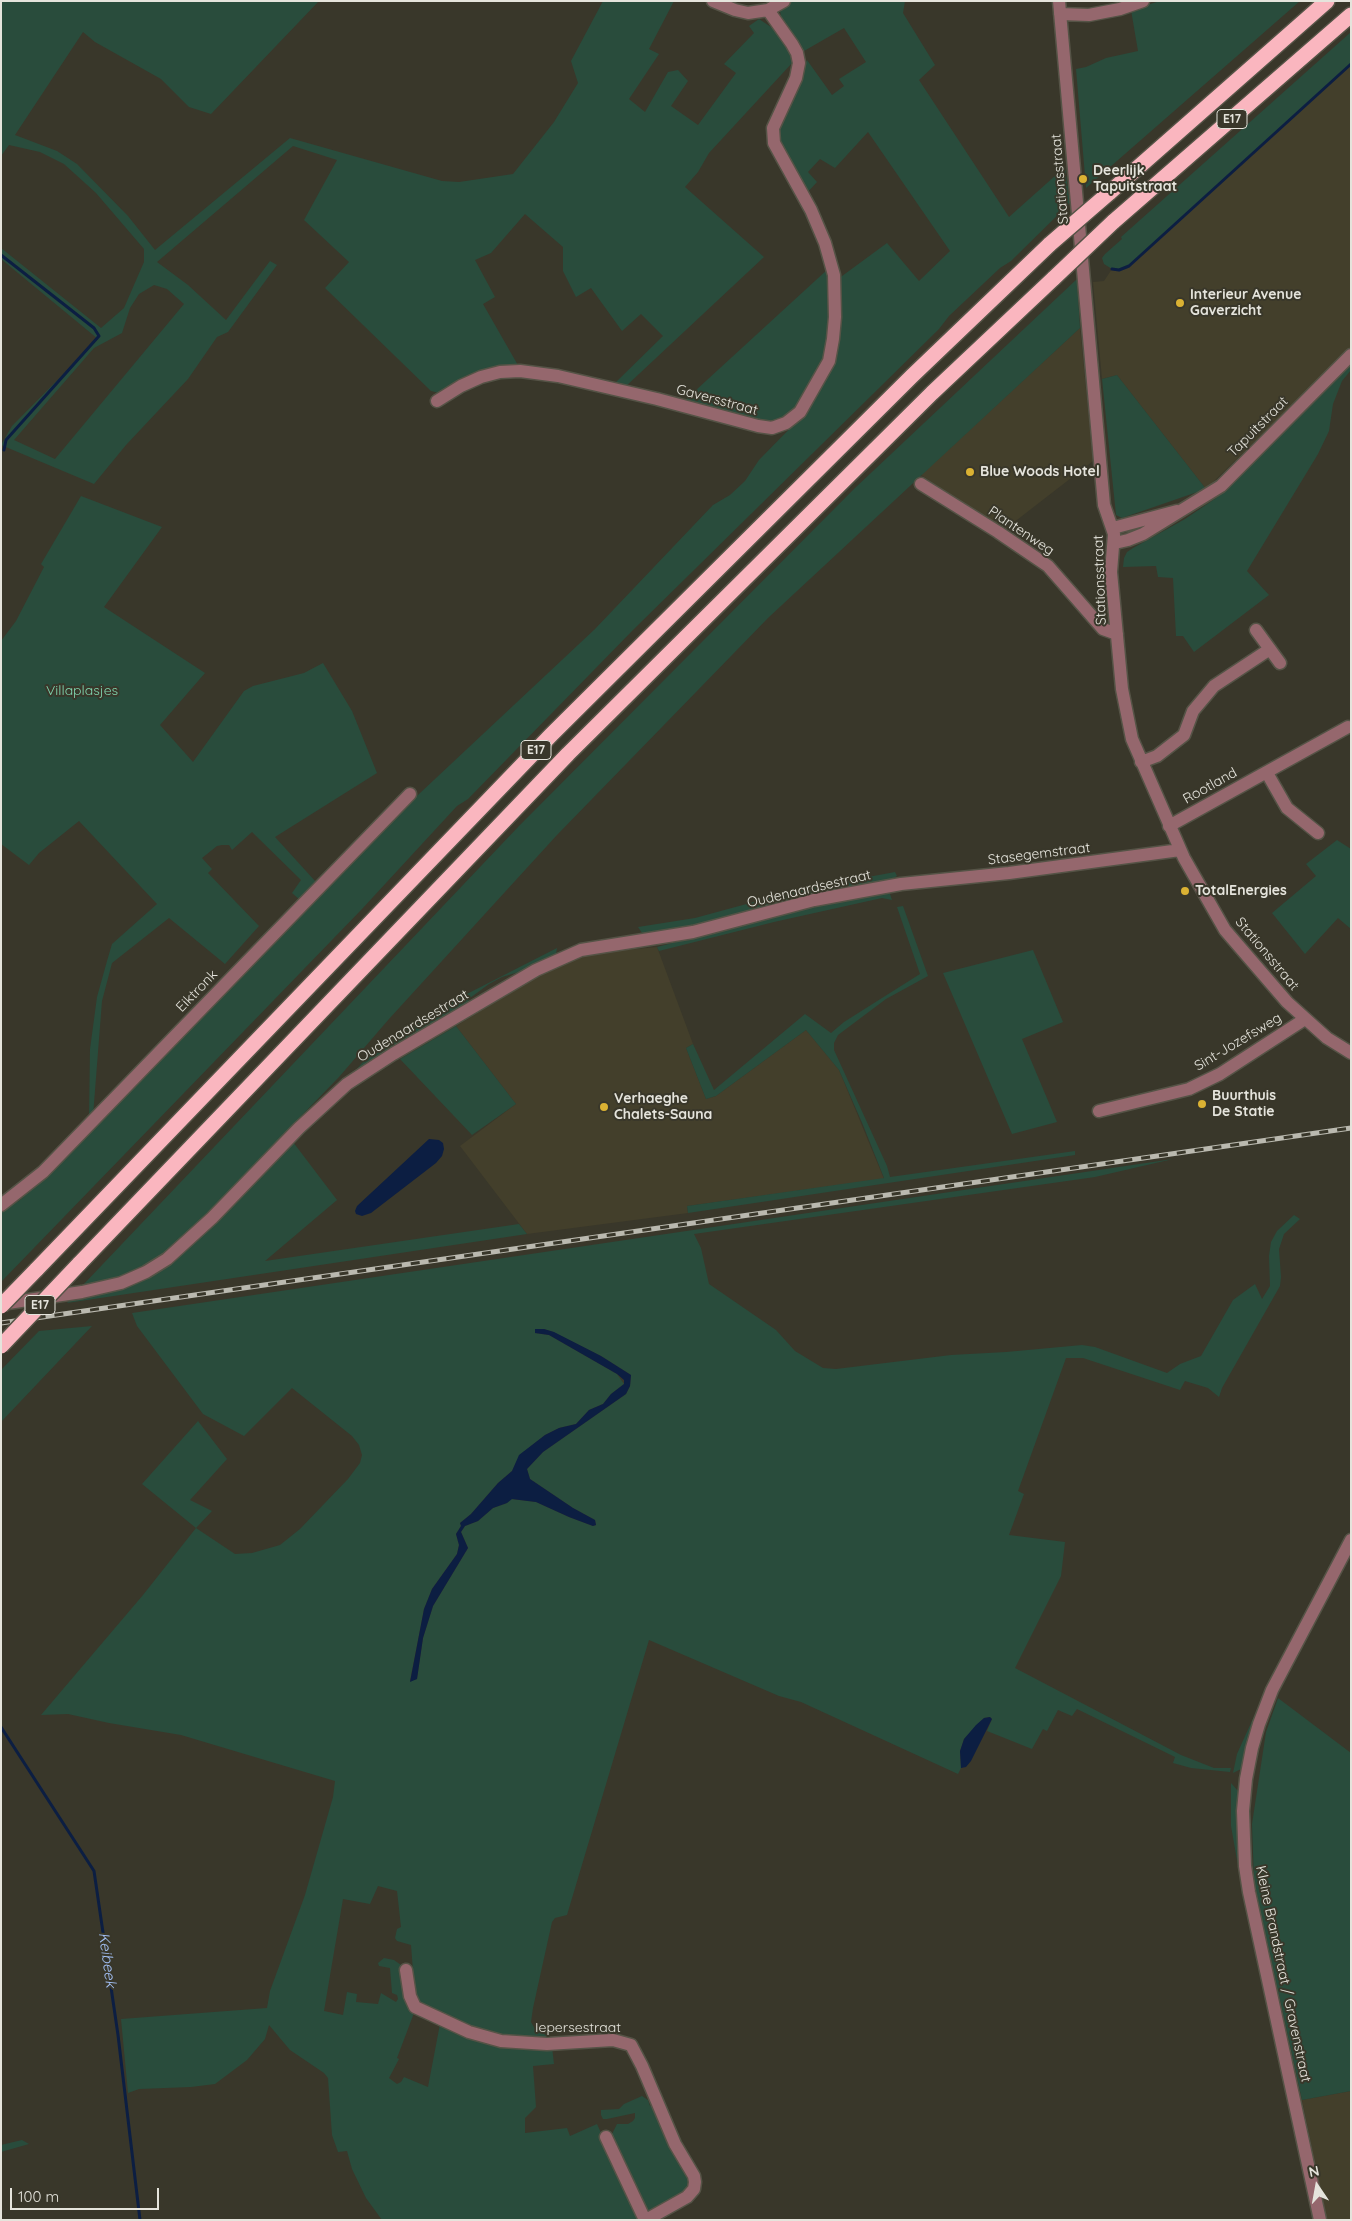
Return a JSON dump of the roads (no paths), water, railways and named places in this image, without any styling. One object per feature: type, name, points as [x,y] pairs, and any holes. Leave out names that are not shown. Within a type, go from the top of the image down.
[{"type":"highway","name":"E17","points":[[1,1305],[551,735],[912,376],[1050,244],[1328,1]]},
{"type":"highway","name":"E17","points":[[1,1346],[568,754],[932,393],[1113,222],[1351,15]]},
{"type":"street","points":[[713,1],[742,12],[768,10],[784,1]]},
{"type":"street","points":[[1060,8],[1089,15],[1120,9],[1143,1]]},
{"type":"street","name":"Stationsstraat","points":[[1060,8],[1103,493],[1107,516],[1113,528],[1115,543],[1111,572],[1124,704],[1132,739],[1192,875],[1225,930],[1267,981],[1305,1019],[1339,1047],[1351,1053]]},
{"type":"street","name":"Gaversstraat","points":[[437,401],[461,386],[481,377],[500,372],[520,371],[558,376],[657,399],[758,426],[772,428],[786,423],[800,412],[829,361],[835,317],[834,276],[825,243],[774,142],[772,128],[796,78],[799,63],[798,53],[768,10]]},
{"type":"street","name":"Tapuitstraat","points":[[1115,543],[1143,534],[1170,519],[1179,510],[1221,486],[1351,355]]},
{"type":"street","name":"Plantenweg","points":[[921,484],[1048,566],[1103,629],[1117,634]]},
{"type":"street","name":"Tapuitstraat","points":[[1113,528],[1179,510]]},
{"type":"street","points":[[1256,630],[1280,663]]},
{"type":"street","points":[[1142,762],[1157,756],[1184,735],[1193,711],[1214,686],[1270,649]]},
{"type":"street","name":"Rootland","points":[[1169,826],[1348,727]]},
{"type":"street","points":[[1267,772],[1287,808],[1318,833]]},
{"type":"street","name":"Eiktronk","points":[[1,1205],[43,1172],[410,794]]},
{"type":"street","name":"Stasegemstraat","points":[[901,884],[1009,873],[1180,850]]},
{"type":"street","name":"Oudenaardsestraat","points":[[1,1305],[82,1292],[121,1283],[167,1259],[205,1225],[298,1128],[346,1084],[393,1054],[560,958],[581,950],[693,932],[814,900],[901,884]]},
{"type":"street","name":"Sint-Jozefsweg","points":[[1099,1111],[1189,1089],[1220,1074],[1305,1019]]},
{"type":"street","name":"Kleine Brandstraat / Gravenstraat","points":[[1320,2220],[1249,1892],[1243,1835],[1246,1779],[1258,1724],[1284,1663],[1351,1540]]},
{"type":"street","name":"Iepersestraat","points":[[406,1970],[410,1996],[415,2007],[469,2032],[501,2041],[547,2044],[612,2040],[631,2045],[642,2066],[675,2144],[694,2176],[694,2189],[687,2197],[646,2220],[606,2137]]},
{"type":"water","points":[[429,1139],[439,1140],[443,1143],[442,1156],[436,1163],[371,1213],[362,1216],[356,1214],[357,1206]]},
{"type":"water","points":[[535,1329],[554,1332],[601,1356],[631,1375],[630,1386],[626,1394],[543,1452],[527,1469],[530,1479],[573,1508],[595,1520],[596,1525],[593,1526],[569,1517],[536,1502],[512,1499],[493,1508],[478,1521],[465,1526],[461,1532],[468,1548],[433,1606],[423,1638],[417,1679],[410,1682],[424,1609],[432,1589],[457,1554],[459,1545],[456,1534],[461,1526],[460,1523],[512,1471],[519,1455],[545,1435],[559,1428],[576,1424],[589,1410],[603,1404],[611,1394],[624,1384],[624,1380],[617,1374],[549,1335],[535,1333]]},
{"type":"water","points":[[990,1717],[992,1719],[971,1761],[966,1767],[961,1768],[960,1751],[964,1739],[984,1718]]},
{"type":"waterway","points":[[1112,269],[1119,270],[1129,266],[1351,64]]},
{"type":"waterway","points":[[1,255],[94,328],[99,336],[6,440],[4,450]]},
{"type":"waterway","name":"Keibeek","points":[[1,1727],[94,1871],[118,2035],[140,2220]]},
{"type":"railway","points":[[1,1323],[1351,1128]]},
{"type":"place","name":"Deerlijk Tapuitstraat","points":[[1083,179]]},
{"type":"place","name":"Interieur Avenue Gaverzicht","points":[[1180,303]]},
{"type":"place","name":"Blue Woods Hotel","points":[[970,472]]},
{"type":"place","name":"TotalEnergies","points":[[1185,891]]},
{"type":"place","name":"Buurthuis De Statie","points":[[1202,1104]]},
{"type":"place","name":"Verhaeghe Chalets-Sauna","points":[[604,1107]]},
{"type":"park label","name":"Villaplasjes","points":[[82,691]]}]
